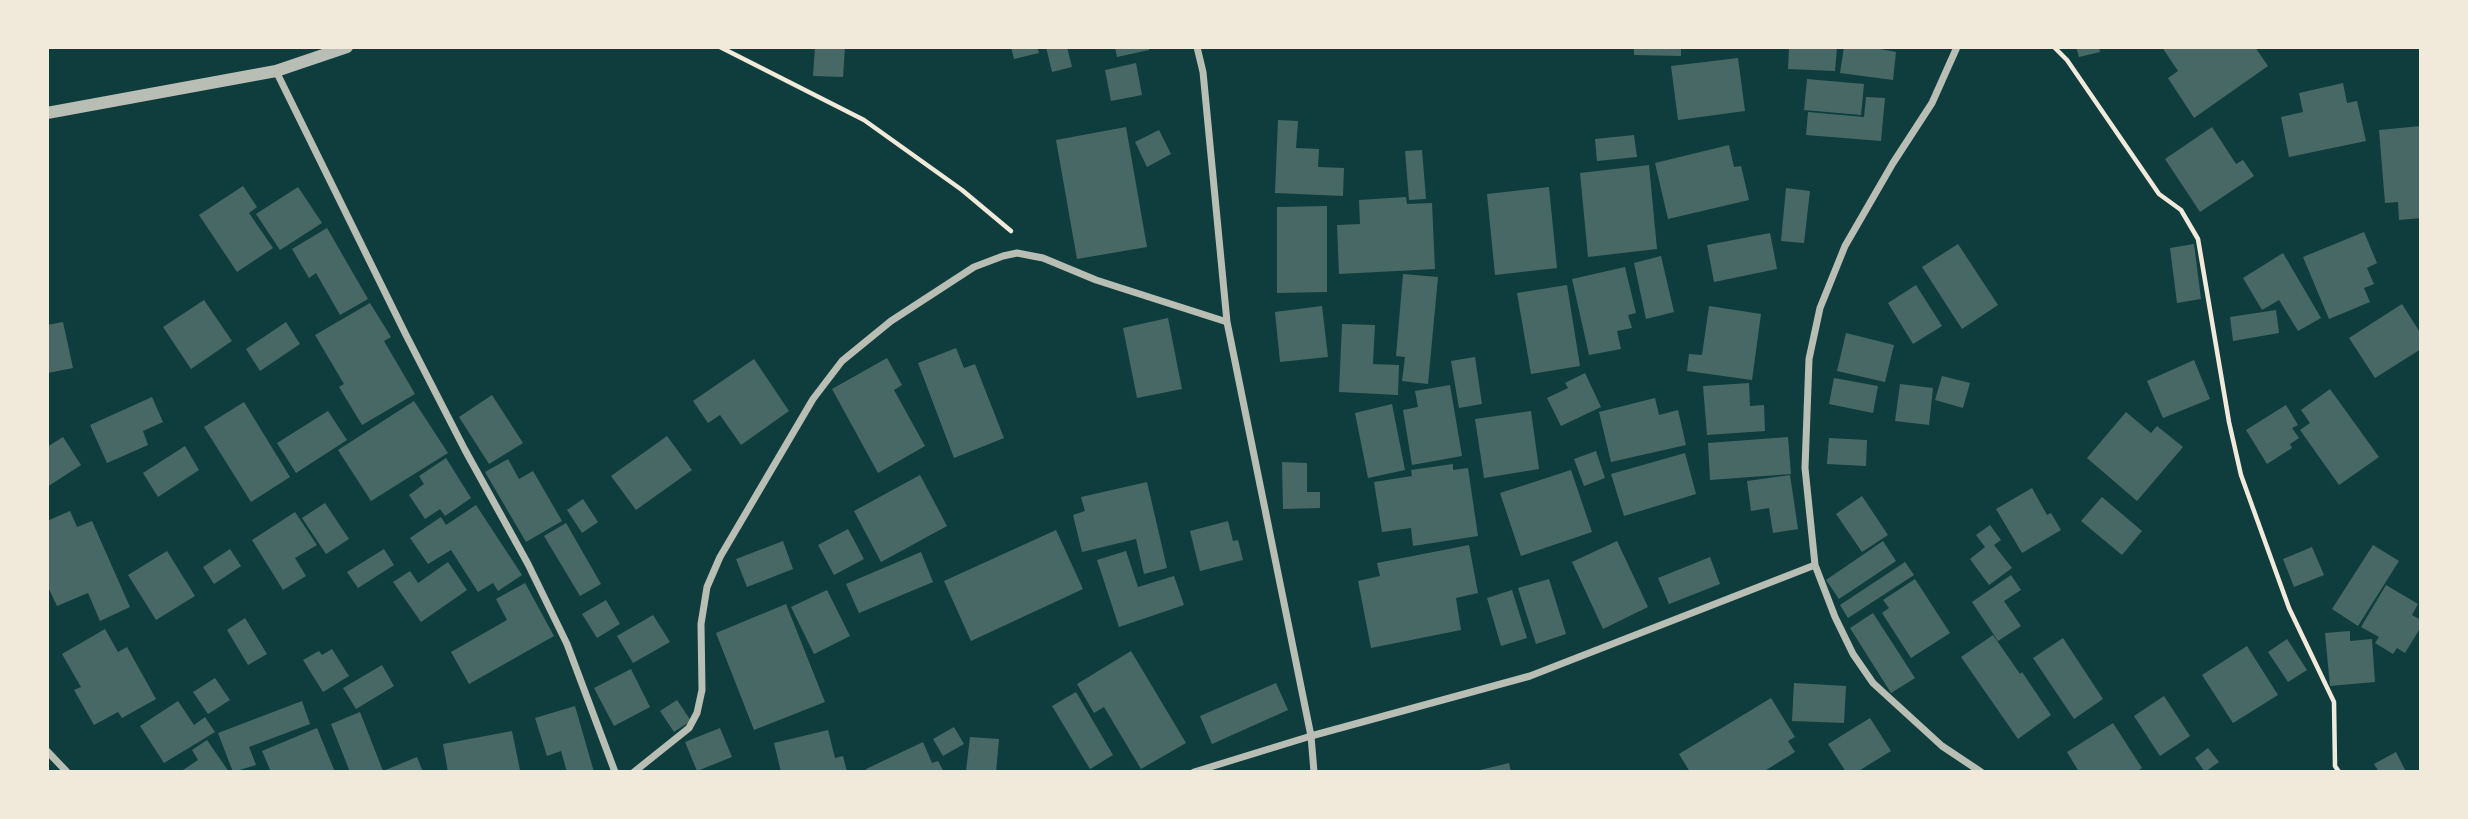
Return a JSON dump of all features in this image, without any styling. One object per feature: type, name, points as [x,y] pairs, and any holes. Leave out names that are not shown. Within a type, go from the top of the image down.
[{"type":"street","points":[[47,113],[276,71],[347,47]]},
{"type":"street","points":[[1197,47],[1203,72],[1227,322],[1311,736],[1314,772]]},
{"type":"street","points":[[1957,47],[1932,103],[1893,163],[1845,246],[1820,308],[1809,359],[1805,468],[1815,565],[1853,654],[1873,683],[1942,746],[1981,772]]},
{"type":"street","points":[[276,71],[406,335],[567,643],[615,772]]},
{"type":"street","points":[[635,772],[689,728],[697,713],[702,690],[701,624],[707,587],[726,546],[813,399],[842,361],[891,321],[974,267],[1017,253],[1043,257],[1096,280],[1227,322]]},
{"type":"street","points":[[1194,772],[1311,736],[1531,676],[1815,565]]},
{"type":"street","points":[[47,751],[65,771]]},
{"type":"path","points":[[720,47],[864,120],[962,190],[1043,257]]},
{"type":"path","points":[[2053,47],[2067,60],[2159,194],[2181,210],[2198,239],[2229,422],[2241,475],[2289,608],[2334,702],[2335,766],[2339,772]]},
{"type":"building","points":[[815,47],[845,47],[843,77],[813,76]]},
{"type":"building","points":[[1011,47],[1037,47],[1039,53],[1014,59]]},
{"type":"building","points":[[1046,47],[1067,47],[1072,67],[1052,72]]},
{"type":"building","points":[[1115,47],[1149,47],[1149,50],[1117,57]]},
{"type":"building","points":[[1634,47],[1681,47],[1681,56],[1634,55]]},
{"type":"building","points":[[1789,47],[1837,47],[1835,71],[1788,69]]},
{"type":"building","points":[[1844,47],[1870,47],[1896,52],[1893,80],[1840,73]]},
{"type":"building","points":[[2076,47],[2099,47],[2100,52],[2079,57]]},
{"type":"building","points":[[2162,47],[2255,47],[2268,66],[2194,118],[2168,78],[2178,71]]},
{"type":"building","points":[[1738,58],[1745,111],[1678,120],[1671,66]]},
{"type":"building","points":[[1136,63],[1142,95],[1111,101],[1105,70]]},
{"type":"building","points":[[1807,79],[1864,84],[1861,115],[1804,110]]},
{"type":"building","points":[[2343,83],[2347,103],[2357,101],[2366,141],[2289,157],[2281,117],[2303,112],[2299,93]]},
{"type":"building","points":[[1866,97],[1885,98],[1881,141],[1806,135],[1808,112],[1864,117]]},
{"type":"building","points":[[1278,120],[1298,121],[1296,148],[1319,149],[1318,167],[1344,168],[1343,196],[1275,193]]},
{"type":"building","points":[[2421,126],[2421,218],[2399,220],[2398,202],[2385,203],[2379,130]]},
{"type":"building","points":[[1126,127],[1147,247],[1077,259],[1056,140]]},
{"type":"building","points":[[2212,127],[2236,164],[2243,160],[2254,176],[2200,212],[2165,159]]},
{"type":"building","points":[[1159,130],[1171,154],[1147,167],[1135,142]]},
{"type":"building","points":[[1634,135],[1637,157],[1597,161],[1595,139]]},
{"type":"building","points":[[1729,145],[1734,167],[1741,166],[1749,200],[1668,219],[1655,163]]},
{"type":"building","points":[[1422,150],[1426,199],[1409,200],[1405,151]]},
{"type":"building","points":[[1649,165],[1657,249],[1588,257],[1580,173]]},
{"type":"building","points":[[243,186],[257,207],[249,213],[273,248],[237,272],[199,215]]},
{"type":"building","points":[[298,187],[322,223],[280,250],[256,214]]},
{"type":"building","points":[[1549,187],[1557,268],[1495,275],[1487,194]]},
{"type":"building","points":[[1786,188],[1810,191],[1804,243],[1781,241]]},
{"type":"building","points":[[1406,197],[1407,204],[1432,203],[1435,269],[1339,274],[1337,225],[1360,224],[1359,200]]},
{"type":"building","points":[[1327,206],[1327,292],[1277,293],[1277,207]]},
{"type":"building","points":[[327,228],[368,299],[340,315],[316,273],[309,278],[292,249]]},
{"type":"building","points":[[2364,232],[2377,263],[2367,268],[2374,284],[2364,288],[2370,302],[2329,319],[2303,257]]},
{"type":"building","points":[[1770,233],[1777,269],[1714,282],[1707,245]]},
{"type":"building","points":[[1958,244],[1998,305],[1962,329],[1922,267]]},
{"type":"building","points":[[2194,244],[2201,299],[2177,303],[2170,248]]},
{"type":"building","points":[[2283,253],[2321,318],[2298,331],[2279,300],[2262,310],[2243,278]]},
{"type":"building","points":[[1661,256],[1674,312],[1646,319],[1634,263]]},
{"type":"building","points":[[1625,267],[1636,313],[1628,315],[1632,328],[1617,331],[1621,349],[1589,355],[1572,279]]},
{"type":"building","points":[[1403,274],[1438,277],[1428,384],[1402,381],[1405,357],[1396,356]]},
{"type":"building","points":[[1567,285],[1580,366],[1531,374],[1517,293]]},
{"type":"building","points":[[1916,285],[1942,326],[1913,344],[1888,303]]},
{"type":"building","points":[[204,300],[232,341],[191,369],[163,327]]},
{"type":"building","points":[[370,303],[391,337],[384,341],[415,394],[362,425],[339,387],[344,384],[315,335]]},
{"type":"building","points":[[2402,304],[2421,334],[2421,349],[2375,378],[2349,338]]},
{"type":"building","points":[[1322,306],[1328,357],[1280,362],[1275,312]]},
{"type":"building","points":[[1709,306],[1761,314],[1752,380],[1687,371],[1689,354],[1702,355]]},
{"type":"building","points":[[2276,310],[2279,333],[2233,341],[2230,317]]},
{"type":"building","points":[[1168,318],[1182,389],[1137,398],[1123,328]]},
{"type":"building","points":[[63,322],[73,368],[48,373],[47,325]]},
{"type":"building","points":[[286,322],[300,344],[260,371],[246,349]]},
{"type":"building","points":[[1342,324],[1375,325],[1373,364],[1399,365],[1398,395],[1339,392]]},
{"type":"building","points":[[1846,333],[1894,345],[1885,382],[1837,371]]},
{"type":"building","points":[[956,348],[964,368],[975,364],[1004,438],[954,458],[918,363]]},
{"type":"building","points":[[1475,357],[1482,404],[1459,408],[1451,361]]},
{"type":"building","points":[[887,358],[902,385],[894,390],[925,446],[878,473],[832,389]]},
{"type":"building","points":[[754,359],[789,411],[741,445],[720,415],[708,423],[693,401]]},
{"type":"building","points":[[2194,360],[2210,399],[2163,418],[2147,381]]},
{"type":"building","points":[[1585,373],[1601,407],[1561,426],[1547,398],[1568,388],[1565,383]]},
{"type":"building","points":[[1942,376],[1970,383],[1963,408],[1935,400]]},
{"type":"building","points":[[1834,378],[1878,386],[1873,413],[1829,404]]},
{"type":"building","points":[[1749,383],[1750,406],[1764,405],[1765,431],[1707,435],[1703,386]]},
{"type":"building","points":[[1900,384],[1933,388],[1929,425],[1895,421]]},
{"type":"building","points":[[1450,385],[1462,456],[1412,465],[1403,410],[1418,407],[1415,391]]},
{"type":"building","points":[[2330,389],[2379,457],[2339,485],[2300,430],[2310,423],[2301,410]]},
{"type":"building","points":[[492,395],[523,443],[489,464],[459,417]]},
{"type":"building","points":[[152,397],[163,422],[143,431],[148,445],[107,463],[90,425]]},
{"type":"building","points":[[1655,398],[1659,415],[1678,410],[1686,445],[1611,462],[1599,412]]},
{"type":"building","points":[[414,401],[448,453],[371,501],[338,450]]},
{"type":"building","points":[[244,402],[290,477],[251,502],[204,427]]},
{"type":"building","points":[[1392,404],[1405,470],[1368,478],[1355,413]]},
{"type":"building","points":[[2286,405],[2298,425],[2292,428],[2299,438],[2290,444],[2292,448],[2267,464],[2246,430]]},
{"type":"building","points":[[328,411],[347,440],[296,473],[277,443]]},
{"type":"building","points":[[1531,411],[1539,469],[1484,478],[1475,419]]},
{"type":"building","points":[[2126,412],[2151,433],[2157,426],[2183,447],[2137,501],[2087,458]]},
{"type":"building","points":[[667,436],[692,470],[636,510],[611,476]]},
{"type":"building","points":[[63,437],[81,465],[47,487],[47,447]]},
{"type":"building","points":[[1788,437],[1791,474],[1710,480],[1708,443]]},
{"type":"building","points":[[1829,438],[1867,440],[1866,466],[1827,464]]},
{"type":"building","points":[[185,446],[199,470],[158,497],[143,473]]},
{"type":"building","points":[[1596,451],[1605,478],[1584,486],[1574,459]]},
{"type":"building","points":[[1685,453],[1696,494],[1624,516],[1611,474]]},
{"type":"building","points":[[446,458],[471,498],[445,516],[440,509],[425,519],[409,495],[424,484],[419,476]]},
{"type":"building","points":[[508,459],[519,479],[533,471],[562,521],[526,542],[485,472]]},
{"type":"building","points":[[1282,462],[1307,463],[1307,492],[1320,492],[1320,508],[1283,509]]},
{"type":"building","points":[[1453,464],[1453,470],[1468,468],[1478,536],[1413,546],[1411,528],[1382,532],[1374,482],[1412,476],[1411,470]]},
{"type":"building","points":[[1571,470],[1592,532],[1521,556],[1500,493]]},
{"type":"building","points":[[920,475],[947,526],[881,562],[854,511]]},
{"type":"building","points":[[1790,475],[1798,529],[1773,533],[1769,508],[1751,511],[1747,481]]},
{"type":"building","points":[[1147,482],[1167,568],[1144,574],[1136,539],[1082,552],[1073,515],[1085,511],[1081,497]]},
{"type":"building","points":[[2032,488],[2047,515],[2051,513],[2061,530],[2022,553],[1996,509]]},
{"type":"building","points":[[1862,496],[1888,535],[1862,552],[1836,514]]},
{"type":"building","points":[[2102,497],[2142,531],[2122,555],[2081,521]]},
{"type":"building","points":[[583,499],[598,522],[582,533],[567,510]]},
{"type":"building","points":[[325,503],[349,539],[326,554],[302,518]]},
{"type":"building","points":[[476,505],[522,575],[498,591],[493,583],[478,592],[451,550],[428,564],[410,538],[441,517],[446,525]]},
{"type":"building","points":[[70,511],[77,527],[92,521],[130,607],[100,621],[88,593],[57,606],[47,585],[47,521]]},
{"type":"building","points":[[295,512],[317,545],[295,558],[306,576],[283,590],[252,540]]},
{"type":"building","points":[[1228,521],[1233,541],[1238,540],[1243,560],[1200,571],[1190,531]]},
{"type":"building","points":[[566,523],[601,584],[580,596],[544,536]]},
{"type":"building","points":[[1990,525],[2001,540],[1994,545],[2012,568],[1989,585],[1970,559],[1985,547],[1976,535]]},
{"type":"building","points":[[848,529],[864,559],[834,575],[818,545]]},
{"type":"building","points":[[1056,530],[1083,589],[971,641],[944,581]]},
{"type":"building","points":[[783,541],[793,569],[747,587],[736,559]]},
{"type":"building","points":[[1617,541],[1648,607],[1603,629],[1572,562]]},
{"type":"building","points":[[1883,541],[1896,561],[1839,599],[1826,580]]},
{"type":"building","points":[[1469,545],[1478,593],[1456,598],[1461,630],[1371,648],[1358,581],[1380,576],[1377,563]]},
{"type":"building","points":[[2373,545],[2399,561],[2358,626],[2332,609]]},
{"type":"building","points":[[2312,547],[2324,575],[2294,587],[2283,559]]},
{"type":"building","points":[[230,549],[241,566],[214,584],[203,567]]},
{"type":"building","points":[[384,549],[394,565],[358,588],[347,572]]},
{"type":"building","points":[[167,551],[195,596],[156,620],[128,575]]},
{"type":"building","points":[[1126,551],[1138,587],[1174,576],[1184,605],[1119,627],[1097,560]]},
{"type":"building","points":[[921,552],[933,582],[859,613],[846,584]]},
{"type":"building","points":[[1710,557],[1720,584],[1669,604],[1658,578]]},
{"type":"building","points":[[448,562],[467,590],[421,622],[393,582],[410,571],[418,583]]},
{"type":"building","points":[[1905,562],[1914,575],[1848,618],[1840,605]]},
{"type":"building","points":[[2011,575],[2021,590],[2004,601],[2021,626],[1998,641],[1972,602]]},
{"type":"building","points":[[1549,579],[1566,634],[1536,644],[1518,588]]},
{"type":"building","points":[[1915,579],[1950,633],[1911,658],[1882,613],[1889,608],[1883,600]]},
{"type":"building","points":[[525,583],[554,636],[469,684],[451,652],[507,620],[496,599]]},
{"type":"building","points":[[2386,585],[2418,604],[2412,615],[2421,620],[2421,627],[2405,653],[2397,648],[2393,654],[2375,643],[2379,637],[2361,627]]},
{"type":"building","points":[[827,590],[850,636],[814,654],[791,607]]},
{"type":"building","points":[[1512,590],[1527,638],[1501,646],[1487,598]]},
{"type":"building","points":[[606,600],[620,624],[597,638],[582,614]]},
{"type":"building","points":[[786,604],[825,702],[754,730],[716,633]]},
{"type":"building","points":[[1873,613],[1915,678],[1891,693],[1850,628]]},
{"type":"building","points":[[653,615],[670,642],[633,663],[617,636]]},
{"type":"building","points":[[245,618],[267,654],[248,665],[227,630]]},
{"type":"building","points":[[105,629],[118,652],[127,647],[156,699],[122,718],[118,712],[94,725],[74,690],[81,687],[62,654]]},
{"type":"building","points":[[2350,631],[2350,641],[2372,639],[2375,682],[2330,686],[2325,633]]},
{"type":"building","points":[[1993,635],[2051,715],[2018,739],[1961,657]]},
{"type":"building","points":[[2063,638],[2103,699],[2074,719],[2033,658]]},
{"type":"building","points":[[2287,639],[2307,670],[2288,682],[2268,652]]},
{"type":"building","points":[[2247,646],[2278,695],[2233,723],[2202,675]]},
{"type":"building","points":[[332,649],[349,676],[323,692],[303,660],[319,651],[322,655]]},
{"type":"building","points":[[1131,651],[1186,743],[1141,769],[1104,707],[1094,713],[1077,684]]},
{"type":"building","points":[[382,665],[394,686],[356,709],[343,688]]},
{"type":"building","points":[[631,669],[650,707],[614,726],[594,688]]},
{"type":"building","points":[[215,678],[230,700],[208,714],[193,692]]},
{"type":"building","points":[[1276,683],[1288,710],[1212,744],[1200,716]]},
{"type":"building","points":[[1794,683],[1846,686],[1844,723],[1792,721]]},
{"type":"building","points":[[1076,692],[1113,755],[1090,769],[1052,706]]},
{"type":"building","points":[[2164,696],[2190,736],[2160,756],[2134,716]]},
{"type":"building","points":[[1771,698],[1795,737],[1788,741],[1795,752],[1763,772],[1690,772],[1679,754]]},
{"type":"building","points":[[677,700],[691,721],[674,732],[660,711]]},
{"type":"building","points":[[178,701],[194,725],[205,717],[215,732],[164,763],[140,726]]},
{"type":"building","points":[[302,701],[310,724],[249,747],[256,765],[233,772],[218,733]]},
{"type":"building","points":[[575,706],[594,772],[567,772],[561,751],[547,756],[535,718]]},
{"type":"building","points":[[360,712],[383,771],[417,757],[423,772],[350,772],[331,724]]},
{"type":"building","points":[[1870,718],[1891,751],[1857,772],[1846,772],[1828,744]]},
{"type":"building","points":[[2113,723],[2142,768],[2136,772],[2079,772],[2067,752]]},
{"type":"building","points":[[954,727],[964,744],[943,756],[933,739]]},
{"type":"building","points":[[317,728],[335,772],[271,772],[262,751]]},
{"type":"building","points":[[720,728],[732,757],[697,771],[685,742]]},
{"type":"building","points":[[828,730],[835,758],[843,756],[847,772],[781,772],[774,743]]},
{"type":"building","points":[[512,731],[520,770],[448,772],[443,744]]},
{"type":"building","points":[[970,737],[999,739],[996,772],[966,771]]},
{"type":"building","points":[[207,740],[229,772],[180,772],[198,760],[192,750]]},
{"type":"building","points":[[923,742],[932,763],[938,761],[944,772],[867,772],[866,769]]},
{"type":"building","points":[[2208,748],[2219,762],[2205,772],[2195,758]]},
{"type":"building","points":[[2396,752],[2406,772],[2379,772],[2374,764]]},
{"type":"building","points":[[1509,763],[1511,772],[1476,772],[1476,771]]}]
